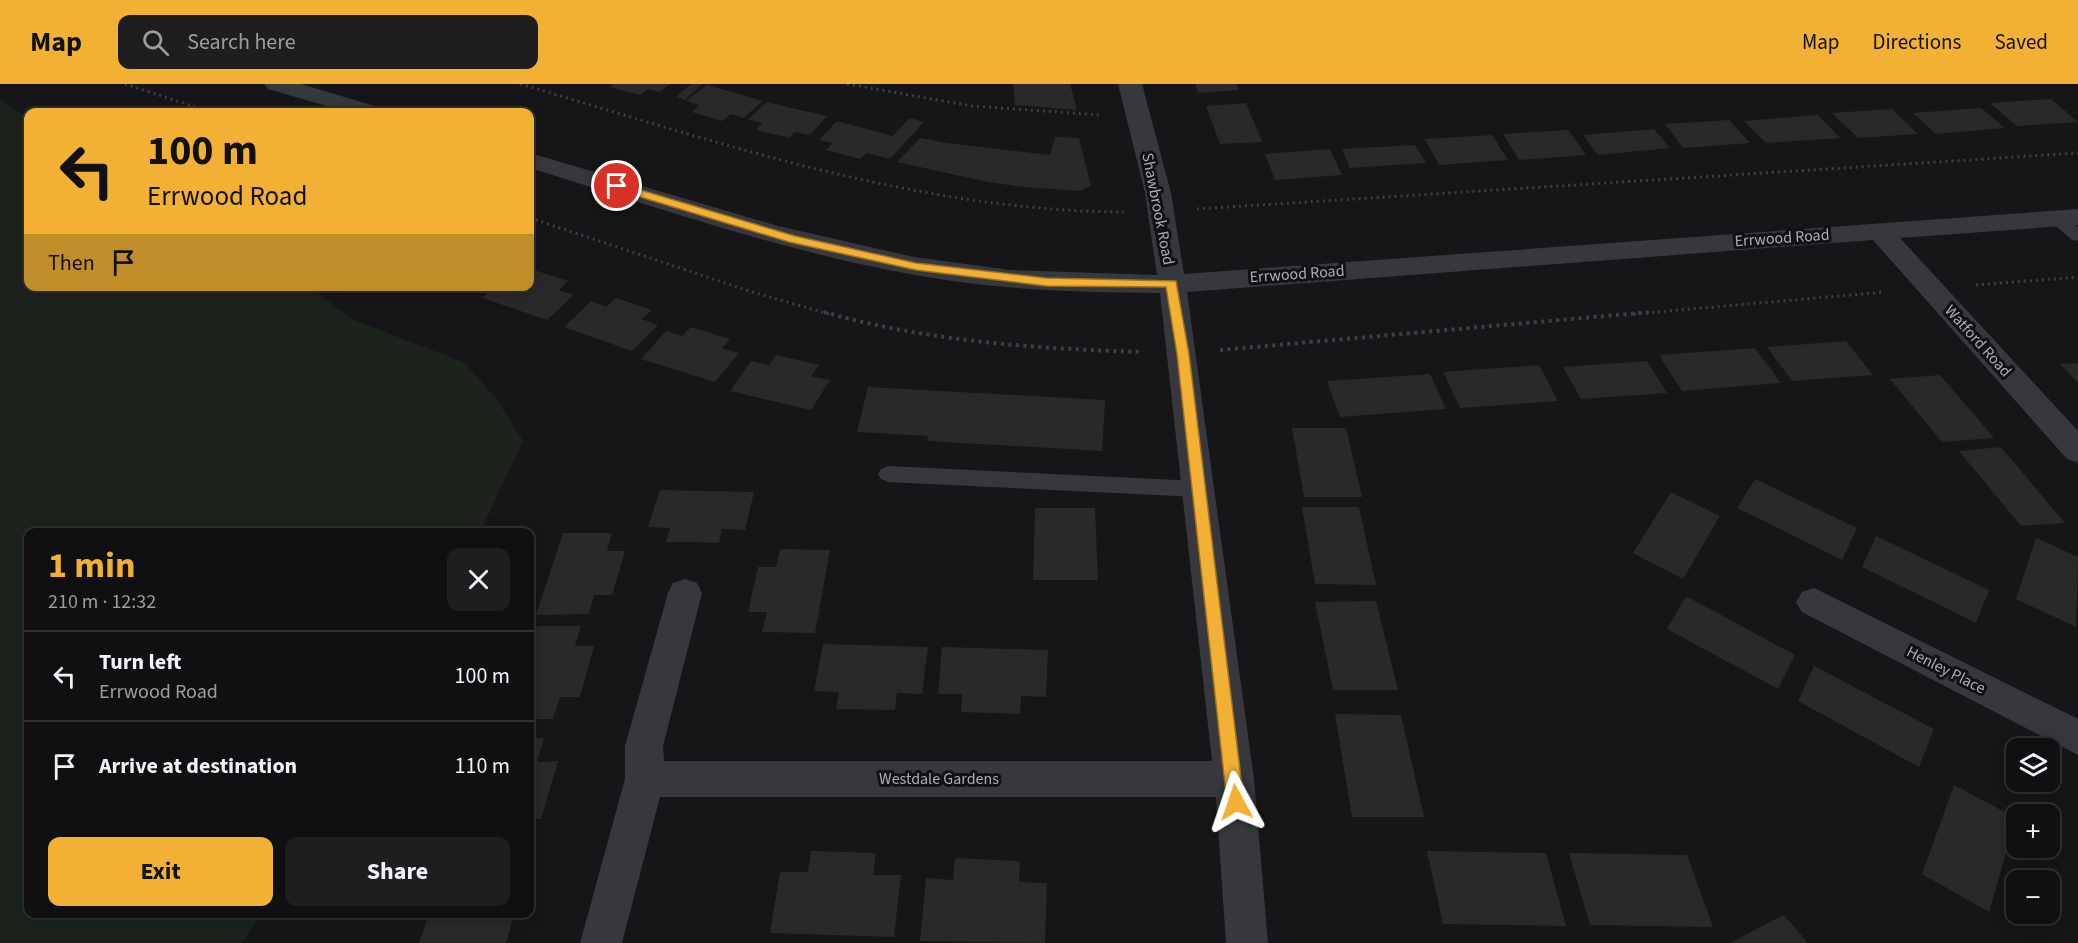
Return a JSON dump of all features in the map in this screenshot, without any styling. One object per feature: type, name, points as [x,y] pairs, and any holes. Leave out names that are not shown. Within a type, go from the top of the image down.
[{"type":"street","points":[[276,84],[357,108]]},
{"type":"street","name":"Shawbrook Road","points":[[1130,84],[1160,211],[1183,354],[1197,489],[1234,779],[1247,943]]},
{"type":"street","name":"Errwood Road","points":[[534,161],[793,239],[916,266],[1046,282],[1172,284],[2068,218]]},
{"type":"street","name":"Watford Road","points":[[1879,231],[2078,451]]},
{"type":"street","points":[[601,943],[645,779],[644,746],[685,594]]},
{"type":"street","name":"Henley Place","points":[[1815,602],[2078,738]]},
{"type":"street","name":"Westdale Gardens","points":[[645,779],[1234,779]]},
{"type":"lane","points":[[2068,218],[2078,236]]},
{"type":"lane","points":[[888,474],[1197,489]]},
{"type":"path","points":[[125,84],[199,108]]},
{"type":"path","points":[[520,84],[854,181],[968,203],[1066,213],[1160,211],[2078,153]]},
{"type":"path","points":[[847,84],[908,99],[1026,112],[1139,116]]},
{"type":"shaded area","points":[[0,99],[24,115],[24,291],[314,291],[352,319],[465,363],[497,400],[523,441],[482,528],[24,528],[24,918],[259,918],[241,943],[0,943]]},
{"type":"building","points":[[613,84],[670,84],[660,92],[647,89],[640,95],[610,87]]},
{"type":"building","points":[[691,84],[702,84],[685,100],[676,97]]},
{"type":"building","points":[[1013,84],[1070,84],[1077,110],[1015,105]]},
{"type":"building","points":[[1195,84],[1236,84],[1239,90],[1198,93]]},
{"type":"building","points":[[707,85],[763,101],[743,118],[730,114],[722,121],[692,112],[699,105],[686,101]]},
{"type":"building","points":[[2051,99],[2078,122],[2017,126],[1990,103]]},
{"type":"building","points":[[767,102],[827,116],[810,135],[795,132],[789,138],[756,130],[762,123],[748,120]]},
{"type":"building","points":[[1246,103],[1262,142],[1220,144],[1206,106]]},
{"type":"building","points":[[1981,108],[2005,128],[1936,134],[1913,113]]},
{"type":"building","points":[[1892,109],[1918,134],[1858,138],[1832,113]]},
{"type":"building","points":[[1818,115],[1840,138],[1766,143],[1744,121]]},
{"type":"building","points":[[910,118],[924,122],[890,159],[867,153],[860,159],[826,150],[833,143],[819,140],[837,121],[893,136]]},
{"type":"building","points":[[1729,120],[1750,143],[1683,148],[1665,124]]},
{"type":"building","points":[[1654,129],[1670,148],[1598,155],[1583,135]]},
{"type":"building","points":[[1568,130],[1586,155],[1519,160],[1503,134]]},
{"type":"building","points":[[1492,135],[1508,160],[1439,165],[1425,139]]},
{"type":"building","points":[[1055,137],[1079,138],[1091,186],[1079,191],[1024,187],[988,182],[897,162],[920,138],[1050,155]]},
{"type":"building","points":[[1415,145],[1426,163],[1350,168],[1342,149]]},
{"type":"building","points":[[1330,149],[1342,175],[1275,180],[1265,154]]},
{"type":"building","points":[[534,270],[568,281],[559,290],[574,295],[547,320],[482,298],[489,291],[534,291]]},
{"type":"building","points":[[616,298],[652,310],[642,319],[658,325],[632,351],[564,327],[591,301],[606,307]]},
{"type":"building","points":[[691,327],[730,339],[722,348],[739,353],[715,382],[641,359],[666,331],[682,336]]},
{"type":"building","points":[[1846,341],[1873,375],[1792,381],[1767,347]]},
{"type":"building","points":[[1755,348],[1781,383],[1682,391],[1659,355]]},
{"type":"building","points":[[776,355],[819,365],[811,376],[830,380],[811,410],[730,391],[751,361],[769,365]]},
{"type":"building","points":[[1647,361],[1667,393],[1581,399],[1563,367]]},
{"type":"building","points":[[2078,363],[2078,383],[2060,364]]},
{"type":"building","points":[[1539,365],[1558,401],[1460,408],[1443,372]]},
{"type":"building","points":[[1430,374],[1446,409],[1340,417],[1327,381]]},
{"type":"building","points":[[1940,375],[1994,438],[1942,442],[1890,379]]},
{"type":"building","points":[[868,387],[1105,400],[1102,451],[927,441],[928,436],[857,432]]},
{"type":"building","points":[[1292,428],[1346,428],[1362,497],[1304,497]]},
{"type":"building","points":[[2001,447],[2065,523],[2021,526],[1959,451]]},
{"type":"building","points":[[1755,479],[1857,528],[1842,560],[1737,508]]},
{"type":"building","points":[[660,490],[754,492],[745,530],[722,529],[719,543],[666,542],[670,528],[648,527]]},
{"type":"building","points":[[1671,492],[1720,516],[1683,579],[1633,553]]},
{"type":"building","points":[[1302,507],[1359,507],[1376,585],[1315,584]]},
{"type":"building","points":[[1035,508],[1095,508],[1098,580],[1033,580]]},
{"type":"building","points":[[563,533],[612,533],[607,551],[625,551],[612,595],[594,595],[589,614],[536,615]]},
{"type":"building","points":[[1876,536],[1989,590],[1976,623],[1862,567]]},
{"type":"building","points":[[2036,538],[2078,557],[2076,627],[2016,599]]},
{"type":"building","points":[[780,549],[830,550],[815,633],[762,632],[767,612],[748,612],[758,567],[776,567]]},
{"type":"building","points":[[1686,596],[1795,655],[1778,689],[1667,629]]},
{"type":"building","points":[[1376,601],[1398,690],[1333,690],[1315,602]]},
{"type":"building","points":[[534,626],[581,626],[575,646],[594,646],[580,697],[560,697],[553,719],[534,719]]},
{"type":"building","points":[[823,644],[928,647],[922,694],[897,693],[895,710],[836,709],[839,692],[814,691]]},
{"type":"building","points":[[942,647],[1048,650],[1046,697],[1021,696],[1020,714],[961,712],[962,694],[938,694]]},
{"type":"building","points":[[1814,666],[1934,729],[1919,767],[1798,701]]},
{"type":"building","points":[[1335,714],[1401,715],[1424,817],[1352,817]]},
{"type":"building","points":[[534,738],[544,738],[537,762],[558,761],[541,819],[534,819]]},
{"type":"building","points":[[1954,785],[2006,813],[2006,853],[1989,912],[1922,874]]},
{"type":"building","points":[[811,851],[876,853],[873,875],[901,875],[894,937],[770,933],[780,872],[808,872]]},
{"type":"building","points":[[1427,851],[1546,853],[1566,926],[1443,924]]},
{"type":"building","points":[[1569,853],[1687,855],[1713,927],[1590,925]]},
{"type":"building","points":[[955,858],[1020,861],[1019,882],[1047,883],[1045,943],[920,941],[926,878],[953,880]]},
{"type":"building","points":[[1784,915],[1808,943],[1730,943]]},
{"type":"building","points":[[428,918],[513,918],[506,943],[419,943]]},
{"type":"route","points":[[617,186],[793,239],[916,266],[1046,282],[1172,284],[1183,354],[1197,489],[1236,802]]}]
